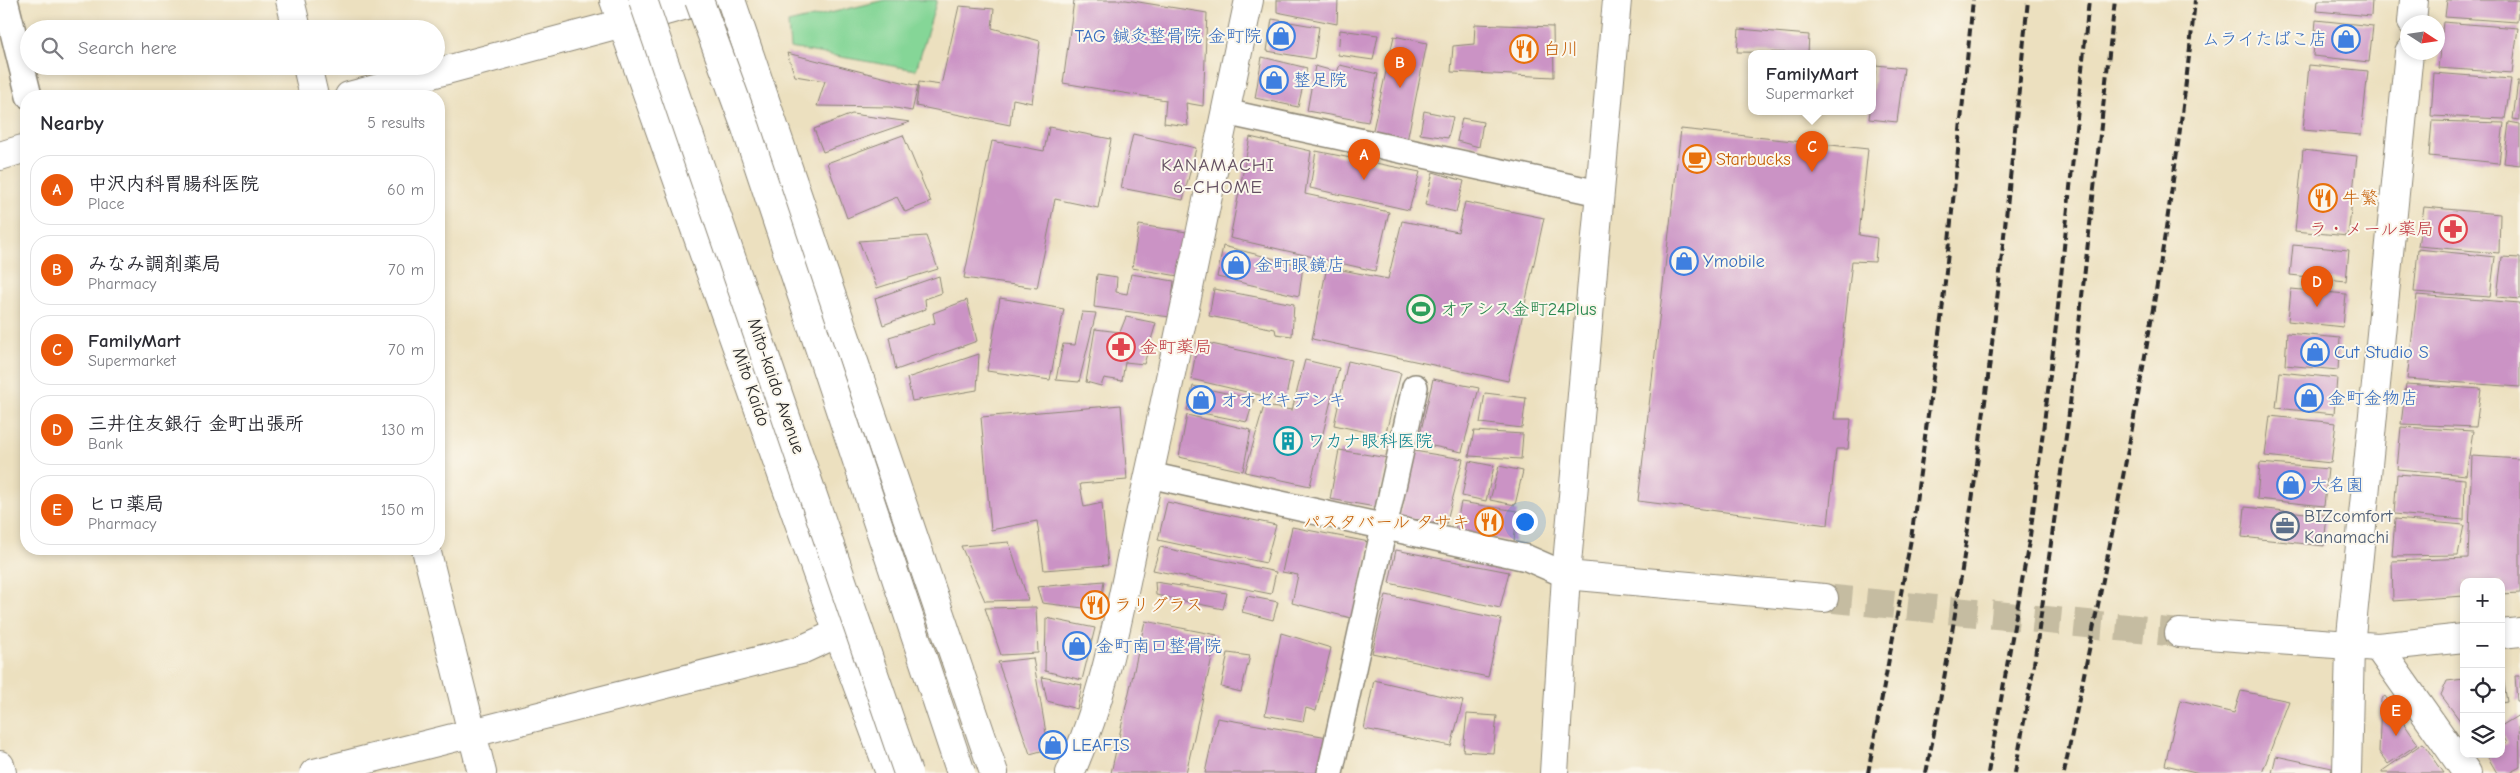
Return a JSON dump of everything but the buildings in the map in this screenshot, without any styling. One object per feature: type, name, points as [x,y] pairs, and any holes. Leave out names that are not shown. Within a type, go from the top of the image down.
[{"type":"main road","points":[[290,0],[295,20]]},
{"type":"main road","name":"Mito-kaido Avenue","points":[[643,0],[908,773]]},
{"type":"main road","points":[[699,0],[746,128],[961,773]]},
{"type":"main road","points":[[445,66],[618,11],[704,0]]},
{"type":"main road","points":[[731,0],[994,773]]},
{"type":"main road","points":[[1070,773],[1081,749],[1105,671],[1149,475],[1249,0]]},
{"type":"main road","points":[[1554,773],[1566,574],[1617,0]]},
{"type":"main road","points":[[2413,15],[2414,0]]},
{"type":"main road","name":"Mito Kaido","points":[[618,11],[838,634],[890,773]]},
{"type":"main road","points":[[2347,773],[2350,646],[2408,60]]},
{"type":"main road","points":[[309,75],[313,90]]},
{"type":"main road","points":[[368,90],[415,75]]},
{"type":"main road","points":[[0,156],[20,150]]},
{"type":"main road","points":[[428,555],[482,773]]},
{"type":"main road","points":[[1566,574],[1824,598]]},
{"type":"main road","points":[[2505,634],[2520,632]]},
{"type":"main road","points":[[2179,633],[2378,647],[2460,638]]},
{"type":"main road","points":[[314,773],[801,650],[838,634]]},
{"type":"main road","points":[[2378,647],[2467,773]]},
{"type":"main road","points":[[0,765],[2,773]]},
{"type":"lane","points":[[5,0],[20,60]]},
{"type":"lane","points":[[24,75],[28,90]]},
{"type":"lane","points":[[1225,112],[1599,194]]},
{"type":"lane","points":[[1330,773],[1415,388]]},
{"type":"lane","points":[[1149,475],[1528,558],[1566,574]]},
{"type":"green space","points":[[885,0],[937,0],[916,70],[790,48],[788,23]]},
{"type":"tunnel","points":[[1824,598],[2179,633]]},
{"type":"railway","points":[[1868,773],[1911,539],[1942,312],[1973,0]]},
{"type":"railway","points":[[1926,773],[1960,581],[1987,388],[2028,0]]},
{"type":"railway","points":[[1988,773],[2030,536],[2056,326],[2089,0]]},
{"type":"railway","points":[[2015,773],[2034,664],[2068,422],[2115,0]]},
{"type":"railway","points":[[2064,773],[2103,581],[2156,292],[2184,98],[2195,0]]},
{"type":"place","name":"TAG 鍼灸整骨院 金町院","points":[[1281,36]]},
{"type":"place","name":"ムライたばこ店","points":[[2346,39]]},
{"type":"place","name":"白川","points":[[1524,49]]},
{"type":"place","name":"整足院","points":[[1274,80]]},
{"type":"place","name":"みなみ調剤薬局","points":[[1400,88]]},
{"type":"place","name":"Starbucks","points":[[1697,159]]},
{"type":"place","name":"FamilyMart","points":[[1812,172]]},
{"type":"place","name":"中沢内科胃腸科医院","points":[[1364,180]]},
{"type":"place","name":"牛繁","points":[[2323,198]]},
{"type":"place","name":"ラ・メール薬局","points":[[2453,229]]},
{"type":"place","name":"Ymobile","points":[[1684,261]]},
{"type":"place","name":"金町眼鏡店","points":[[1236,265]]},
{"type":"place","name":"三井住友銀行 金町出張所","points":[[2317,307]]},
{"type":"place","name":"オアシス金町24Plus","points":[[1421,309]]},
{"type":"place","name":"金町薬局","points":[[1121,347]]},
{"type":"place","name":"Cut Studio S","points":[[2315,352]]},
{"type":"place","name":"金町金物店","points":[[2309,398]]},
{"type":"place","name":"オオゼキデンキ","points":[[1201,400]]},
{"type":"place","name":"ワカナ眼科医院","points":[[1288,441]]},
{"type":"place","name":"大名園","points":[[2291,485]]},
{"type":"place","name":"パスタバール タサキ","points":[[1489,522]]},
{"type":"place","name":"BIZcomfort Kanamachi","points":[[2285,526]]},
{"type":"place","name":"ラリグラス","points":[[1095,605]]},
{"type":"place","name":"金町南口整骨院","points":[[1077,646]]},
{"type":"place","name":"ヒロ薬局","points":[[2396,736]]},
{"type":"place","name":"LEAFIS","points":[[1053,745]]},
{"type":"district","name":"KANAMACHI 6-CHOME","points":[[1218,176]]}]
